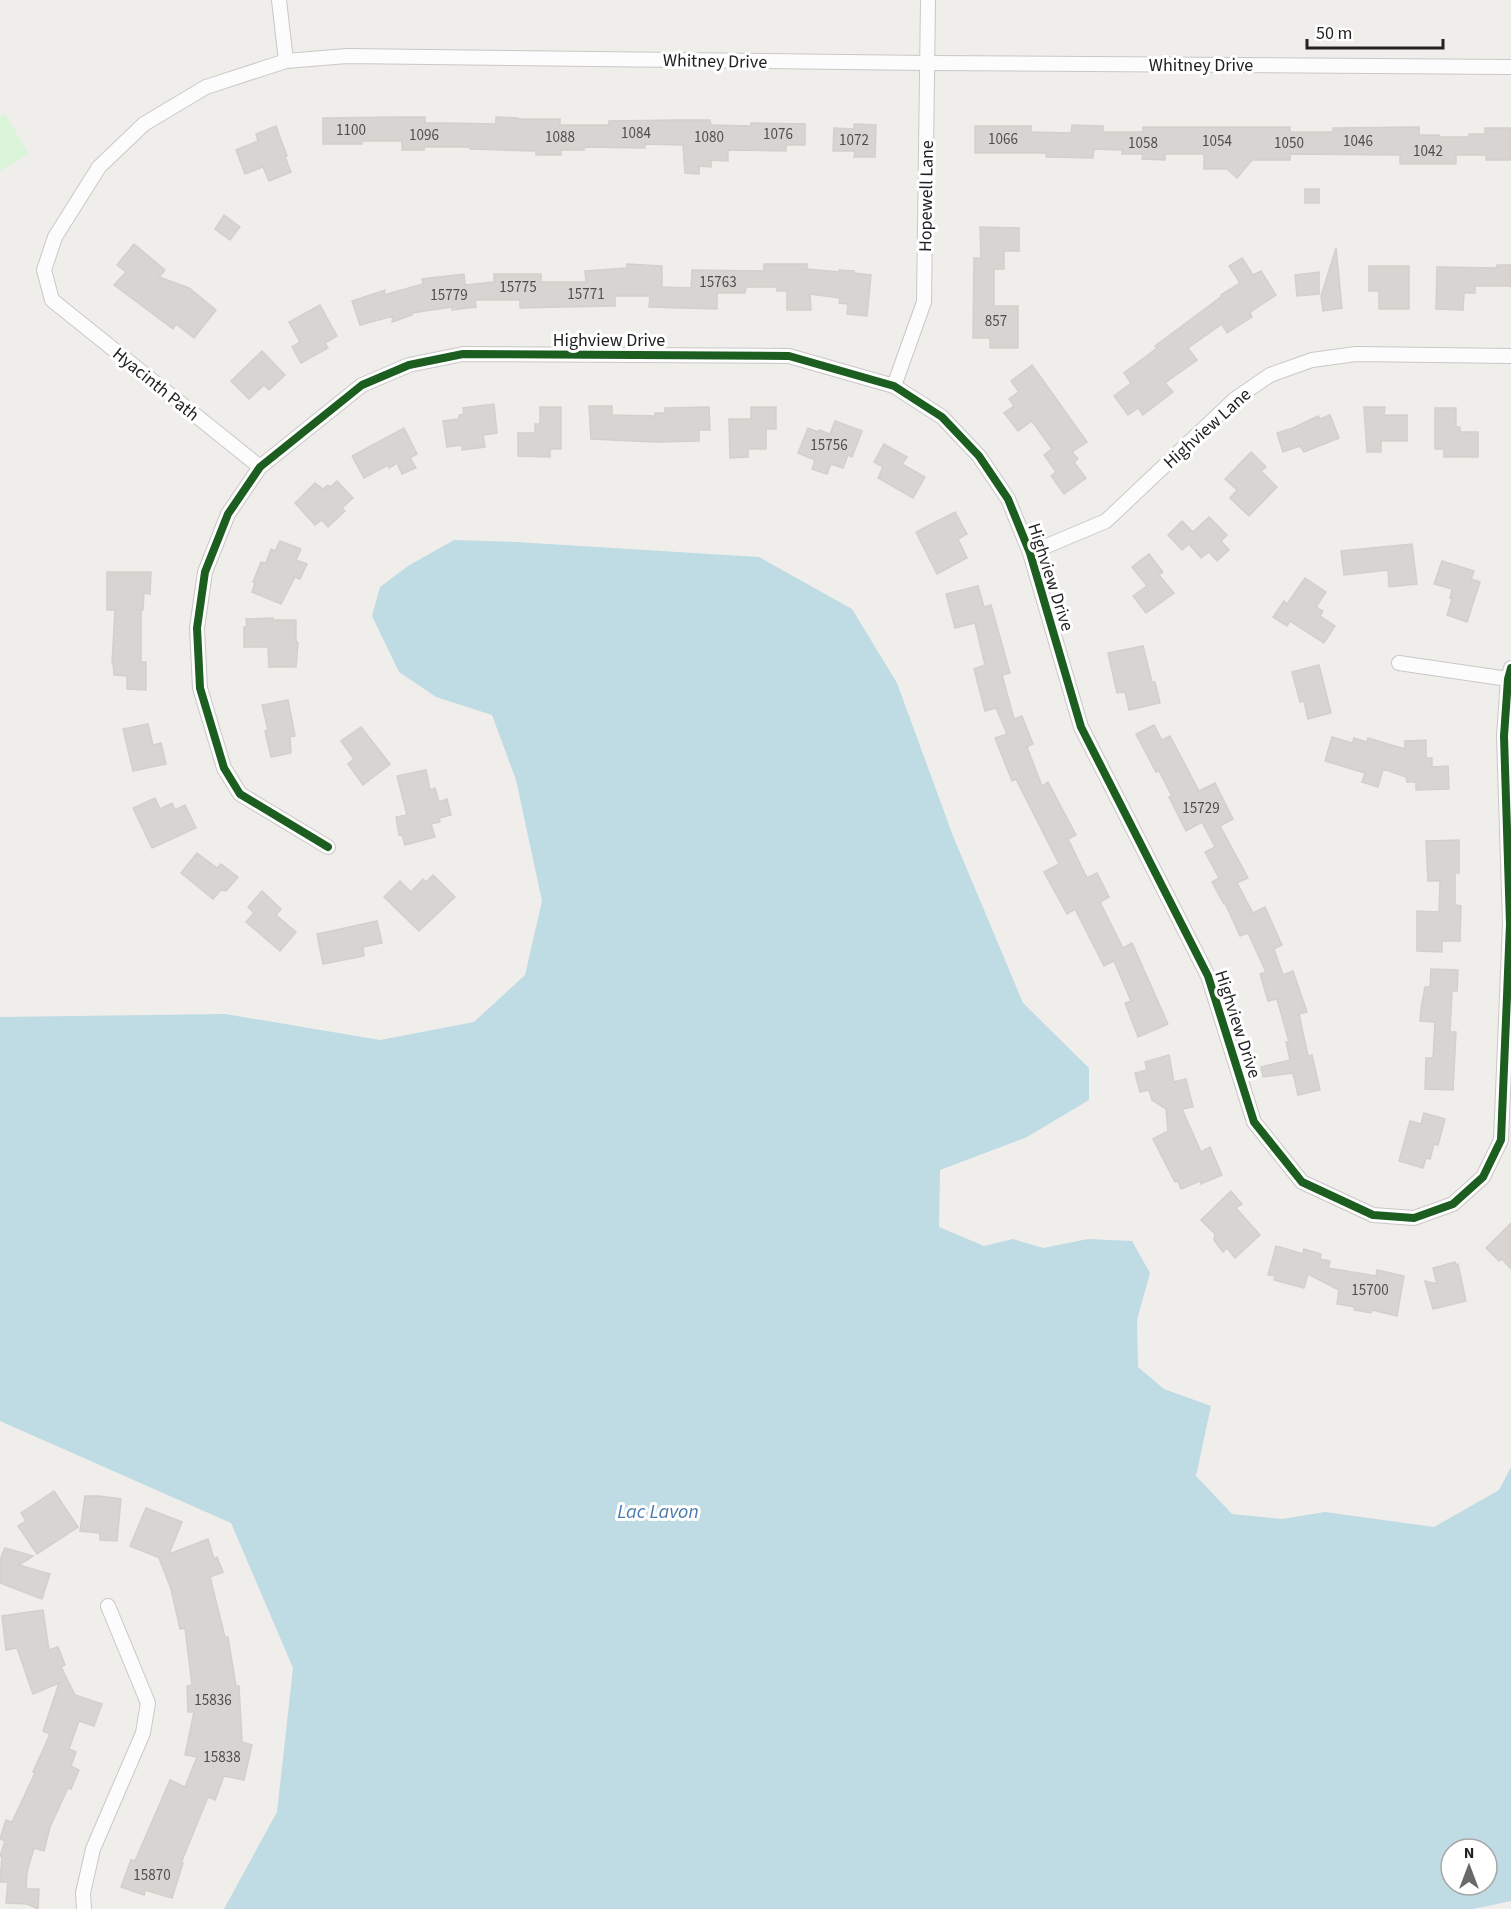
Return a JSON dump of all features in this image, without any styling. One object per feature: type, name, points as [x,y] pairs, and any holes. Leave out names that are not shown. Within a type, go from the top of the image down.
[{"type":"street","points":[[279,0],[286,61]]},
{"type":"street","name":"Hopewell Lane","points":[[894,386],[924,302],[928,0]]},
{"type":"street","name":"Whitney Drive","points":[[52,300],[44,270],[55,237],[99,167],[144,124],[206,87],[286,61],[347,56],[928,63],[1511,66]]},
{"type":"street","name":"Hyacinth Path","points":[[52,300],[260,467]]},
{"type":"street","name":"Highview Drive","points":[[328,847],[240,794],[224,768],[200,688],[196,628],[206,572],[228,514],[260,467],[362,385],[409,365],[463,354],[789,356],[894,386],[942,417],[979,456],[1008,499],[1030,553],[1082,727],[1208,976],[1254,1122],[1302,1182],[1373,1215],[1414,1218],[1453,1204],[1483,1177],[1501,1140],[1510,924],[1504,736],[1510,674]]},
{"type":"street","name":"Highview Lane","points":[[1030,553],[1106,521],[1235,399],[1270,375],[1312,360],[1356,354],[1511,356]]},
{"type":"street","points":[[1399,663],[1510,674]]},
{"type":"street","points":[[84,1909],[83,1893],[93,1849],[143,1733],[148,1703],[108,1606]]},
{"type":"green space","points":[[5,114],[29,154],[0,171],[0,117]]},
{"type":"water","name":"Lac Lavon","points":[[454,540],[516,542],[759,557],[852,609],[897,683],[953,836],[1023,1003],[1089,1068],[1089,1100],[1027,1137],[940,1170],[939,1227],[984,1246],[1013,1239],[1043,1248],[1088,1239],[1132,1241],[1150,1273],[1137,1320],[1138,1367],[1164,1389],[1211,1406],[1196,1476],[1232,1514],[1282,1519],[1325,1512],[1434,1527],[1499,1490],[1511,1467],[1511,1901],[1473,1909],[224,1909],[277,1812],[293,1668],[231,1523],[0,1421],[0,1017],[225,1014],[380,1040],[474,1022],[525,975],[542,901],[516,780],[492,715],[436,697],[399,672],[372,616],[380,587],[408,566]]},
{"type":"building","points":[[425,117],[425,123],[496,124],[496,117],[560,119],[560,125],[609,125],[609,121],[677,120],[710,120],[711,125],[805,124],[805,145],[786,145],[786,151],[728,150],[728,161],[711,160],[711,167],[699,166],[699,174],[685,173],[683,145],[645,144],[645,148],[584,147],[584,150],[561,150],[561,155],[536,155],[536,151],[470,149],[470,147],[424,147],[424,150],[402,150],[402,141],[323,144],[323,118]]},
{"type":"building","points":[[854,124],[876,125],[875,157],[854,157],[855,151],[833,151],[834,128],[854,129]]},
{"type":"building","points":[[1072,125],[1103,126],[1103,132],[1143,132],[1143,127],[1290,127],[1290,132],[1333,132],[1333,128],[1419,127],[1419,135],[1439,135],[1439,137],[1469,137],[1469,134],[1485,134],[1485,128],[1511,128],[1511,160],[1486,160],[1486,155],[1456,155],[1456,164],[1400,164],[1400,155],[1290,154],[1290,160],[1252,160],[1237,178],[1227,169],[1204,169],[1204,154],[1165,154],[1165,160],[1142,159],[1143,154],[1122,154],[1122,150],[1094,149],[1093,158],[1046,157],[1046,153],[975,153],[975,126],[1031,126],[1031,132],[1071,133]]},
{"type":"building","points":[[276,126],[291,172],[269,181],[263,167],[245,174],[236,150],[258,141],[256,134]]},
{"type":"building","points":[[1305,189],[1319,189],[1319,203],[1305,203]]},
{"type":"building","points":[[224,215],[240,227],[230,240],[215,229]]},
{"type":"building","points":[[980,227],[1019,228],[1019,251],[1004,251],[1004,269],[994,269],[994,306],[1018,306],[1018,348],[990,348],[990,338],[973,338],[974,258],[981,258]]},
{"type":"building","points":[[134,244],[165,270],[159,277],[189,288],[216,310],[194,338],[176,324],[173,329],[114,285],[126,272],[117,265]]},
{"type":"building","points":[[1336,248],[1342,308],[1323,311],[1321,296]]},
{"type":"building","points":[[1242,258],[1253,275],[1261,271],[1276,295],[1250,312],[1252,317],[1227,333],[1222,324],[1188,348],[1197,360],[1165,383],[1173,392],[1143,415],[1138,408],[1128,415],[1114,396],[1131,383],[1124,373],[1157,348],[1155,346],[1240,283],[1229,266]]},
{"type":"building","points":[[627,264],[662,266],[662,287],[691,288],[692,270],[764,271],[764,264],[807,264],[807,269],[854,271],[853,273],[871,275],[867,316],[847,314],[848,304],[839,303],[840,298],[810,294],[811,310],[787,310],[787,291],[777,291],[777,287],[746,287],[745,293],[717,293],[717,309],[649,307],[650,296],[615,296],[615,306],[520,308],[520,300],[475,300],[476,307],[452,310],[452,307],[412,313],[412,315],[392,322],[393,316],[360,325],[352,301],[385,290],[384,295],[423,284],[422,279],[464,274],[465,285],[494,282],[494,274],[541,274],[541,282],[586,282],[585,271],[627,268]]},
{"type":"building","points":[[1497,265],[1511,265],[1511,286],[1475,286],[1475,293],[1464,293],[1463,310],[1436,309],[1437,267],[1497,268]]},
{"type":"building","points":[[1369,266],[1409,266],[1409,309],[1379,309],[1379,291],[1369,291]]},
{"type":"building","points":[[1319,272],[1319,294],[1297,296],[1295,275]]},
{"type":"building","points":[[320,305],[337,336],[325,343],[328,348],[301,363],[292,347],[300,342],[289,322]]},
{"type":"building","points":[[262,351],[285,375],[269,390],[264,385],[249,399],[231,381]]},
{"type":"building","points":[[1032,365],[1087,442],[1072,452],[1078,459],[1074,462],[1086,478],[1064,494],[1051,476],[1056,472],[1044,455],[1052,449],[1032,421],[1018,431],[1004,413],[1014,406],[1009,399],[1019,392],[1011,381]]},
{"type":"building","points":[[494,404],[497,433],[483,435],[485,447],[462,450],[462,445],[447,447],[443,421],[459,419],[459,415],[464,414],[463,408]]},
{"type":"building","points":[[589,406],[612,406],[612,415],[655,416],[655,413],[665,413],[665,408],[709,407],[710,430],[699,430],[699,441],[591,439]]},
{"type":"building","points":[[540,407],[561,407],[561,449],[550,449],[550,457],[518,456],[518,433],[535,433],[535,424],[540,424]]},
{"type":"building","points":[[751,407],[776,407],[776,429],[766,429],[766,449],[748,449],[748,457],[730,458],[729,419],[751,419]]},
{"type":"building","points":[[1364,407],[1385,407],[1384,415],[1407,415],[1407,441],[1381,441],[1381,452],[1367,452]]},
{"type":"building","points":[[1435,408],[1456,408],[1456,427],[1460,427],[1460,432],[1478,432],[1478,457],[1444,457],[1444,449],[1435,449]]},
{"type":"building","points":[[1330,415],[1339,438],[1304,452],[1300,446],[1283,452],[1277,433],[1318,416],[1320,419]]},
{"type":"building","points":[[835,421],[862,431],[852,457],[848,455],[843,468],[831,464],[827,474],[812,469],[815,460],[798,453],[808,428],[830,434]]},
{"type":"building","points":[[404,428],[417,454],[410,458],[416,468],[402,474],[397,463],[389,468],[388,465],[364,478],[352,456]]},
{"type":"building","points":[[884,444],[907,457],[902,464],[925,477],[913,498],[878,478],[883,467],[874,462]]},
{"type":"building","points":[[1251,452],[1266,467],[1261,471],[1277,487],[1249,516],[1230,498],[1237,490],[1225,479]]},
{"type":"building","points":[[337,481],[353,498],[342,508],[345,511],[328,527],[322,520],[315,525],[295,503],[315,483],[323,489]]},
{"type":"building","points":[[955,512],[967,534],[958,539],[967,558],[937,574],[916,532]]},
{"type":"building","points":[[1209,517],[1227,535],[1221,541],[1229,550],[1217,561],[1209,552],[1201,558],[1189,544],[1182,550],[1168,535],[1182,521],[1193,532]]},
{"type":"building","points":[[280,541],[301,549],[296,560],[307,564],[300,579],[295,577],[281,604],[252,592],[255,583],[253,582],[261,562],[266,563],[271,549],[275,551]]},
{"type":"building","points":[[1412,544],[1417,584],[1389,587],[1388,570],[1344,575],[1341,551]]},
{"type":"building","points":[[1149,554],[1163,572],[1159,575],[1174,593],[1146,613],[1133,596],[1147,586],[1132,567]]},
{"type":"building","points":[[1442,561],[1474,571],[1471,579],[1480,582],[1467,622],[1447,615],[1452,599],[1450,598],[1452,589],[1434,584]]},
{"type":"building","points":[[107,572],[151,572],[150,594],[144,593],[143,610],[141,610],[141,662],[146,662],[146,690],[127,689],[127,676],[114,675],[112,663],[115,610],[107,610]]},
{"type":"building","points":[[1305,578],[1326,592],[1316,607],[1323,611],[1320,616],[1335,626],[1324,643],[1290,621],[1287,626],[1273,617],[1284,601],[1287,604]]},
{"type":"building","points":[[978,586],[984,607],[991,605],[1010,673],[1002,675],[1014,719],[1022,716],[1033,744],[1027,747],[1042,786],[1048,782],[1076,835],[1068,839],[1087,878],[1097,873],[1109,897],[1100,902],[1123,948],[1132,943],[1168,1024],[1138,1037],[1125,1003],[1131,1001],[1114,961],[1104,966],[1075,909],[1067,914],[1044,872],[1059,864],[1016,779],[1012,781],[995,738],[1007,734],[996,708],[985,711],[974,669],[985,665],[975,623],[955,628],[946,594]]},
{"type":"building","points":[[273,618],[272,620],[296,620],[296,641],[298,643],[296,667],[269,667],[268,647],[244,647],[246,619]]},
{"type":"building","points":[[1143,646],[1160,703],[1129,710],[1125,692],[1117,693],[1108,653]]},
{"type":"building","points":[[1319,665],[1331,713],[1308,719],[1304,701],[1300,702],[1292,672]]},
{"type":"building","points":[[288,700],[295,736],[290,737],[291,753],[271,757],[262,705]]},
{"type":"building","points":[[148,724],[153,745],[161,743],[166,764],[133,771],[123,729]]},
{"type":"building","points":[[1154,725],[1162,740],[1170,736],[1199,791],[1215,783],[1233,819],[1220,826],[1248,878],[1237,883],[1253,913],[1265,907],[1282,945],[1274,949],[1283,975],[1293,971],[1307,1012],[1299,1014],[1308,1056],[1312,1055],[1320,1090],[1298,1095],[1293,1073],[1263,1077],[1261,1067],[1290,1060],[1286,1042],[1289,1042],[1277,999],[1268,1001],[1260,974],[1266,972],[1248,933],[1240,936],[1225,903],[1212,882],[1219,878],[1205,852],[1215,847],[1202,822],[1186,831],[1169,797],[1172,796],[1136,734]]},
{"type":"building","points":[[361,727],[390,764],[363,785],[348,764],[354,759],[341,741]]},
{"type":"building","points":[[1332,737],[1352,743],[1354,738],[1367,742],[1368,738],[1405,749],[1405,741],[1426,740],[1426,758],[1432,758],[1432,767],[1448,766],[1449,789],[1416,790],[1416,782],[1407,782],[1406,777],[1383,769],[1378,787],[1362,782],[1365,773],[1325,761]]},
{"type":"building","points":[[426,770],[430,790],[435,788],[439,802],[447,799],[451,815],[439,818],[440,822],[431,824],[435,837],[405,845],[402,835],[399,835],[396,817],[407,815],[397,776]]},
{"type":"building","points":[[155,798],[160,809],[172,803],[175,810],[185,805],[196,828],[152,848],[133,808]]},
{"type":"building","points":[[1459,840],[1459,873],[1455,873],[1455,905],[1461,906],[1460,941],[1442,941],[1442,952],[1417,951],[1417,911],[1439,912],[1440,881],[1428,881],[1426,841]]},
{"type":"building","points":[[197,853],[217,868],[221,864],[238,877],[226,891],[221,890],[213,899],[181,873]]},
{"type":"building","points":[[433,875],[455,897],[419,931],[384,897],[400,881],[411,892],[423,879],[426,882]]},
{"type":"building","points":[[262,891],[281,909],[276,915],[296,932],[280,951],[246,922],[254,913],[248,907]]},
{"type":"building","points":[[377,921],[382,943],[363,947],[364,956],[323,964],[317,934]]},
{"type":"building","points":[[1431,969],[1458,970],[1457,991],[1452,991],[1450,1032],[1456,1032],[1453,1090],[1425,1089],[1426,1058],[1433,1058],[1435,1022],[1420,1021],[1425,987],[1430,987]]},
{"type":"building","points":[[1169,1055],[1174,1082],[1186,1079],[1193,1107],[1182,1109],[1201,1152],[1210,1147],[1222,1175],[1181,1189],[1178,1181],[1175,1182],[1153,1139],[1168,1131],[1166,1109],[1152,1100],[1149,1090],[1140,1092],[1135,1073],[1147,1070],[1145,1062]]},
{"type":"building","points":[[1424,1113],[1445,1119],[1438,1145],[1434,1144],[1430,1159],[1426,1158],[1423,1168],[1399,1161],[1410,1121],[1421,1124]]},
{"type":"building","points":[[1231,1191],[1242,1204],[1236,1208],[1260,1235],[1235,1258],[1227,1248],[1223,1252],[1214,1240],[1215,1234],[1201,1220]]},
{"type":"building","points":[[1511,1223],[1511,1269],[1502,1259],[1499,1261],[1486,1248]]},
{"type":"building","points":[[1276,1246],[1303,1254],[1304,1249],[1321,1254],[1320,1259],[1330,1261],[1328,1268],[1376,1276],[1377,1270],[1404,1276],[1397,1316],[1372,1310],[1371,1313],[1354,1310],[1355,1307],[1337,1304],[1339,1290],[1308,1274],[1304,1288],[1274,1280],[1275,1276],[1268,1275]]},
{"type":"building","points":[[1455,1262],[1456,1265],[1458,1264],[1466,1301],[1433,1309],[1425,1281],[1437,1284],[1433,1268]]},
{"type":"building","points":[[54,1491],[78,1527],[37,1554],[18,1526],[26,1521],[21,1513]]},
{"type":"building","points":[[85,1496],[121,1499],[117,1541],[100,1540],[100,1533],[80,1531]]},
{"type":"building","points":[[146,1508],[182,1522],[169,1554],[208,1539],[214,1559],[217,1557],[223,1572],[210,1577],[225,1637],[228,1637],[236,1686],[239,1686],[242,1742],[252,1745],[244,1780],[224,1776],[215,1800],[208,1797],[181,1863],[183,1863],[172,1898],[145,1890],[144,1895],[121,1887],[131,1860],[135,1861],[170,1780],[185,1787],[197,1757],[185,1755],[194,1712],[188,1712],[187,1686],[192,1685],[185,1628],[180,1629],[171,1589],[160,1558],[130,1546]]},
{"type":"building","points":[[5,1548],[33,1556],[19,1565],[50,1574],[42,1599],[0,1583],[0,1560]]},
{"type":"building","points":[[43,1610],[49,1650],[58,1647],[65,1665],[61,1667],[75,1695],[102,1704],[94,1726],[79,1721],[69,1749],[76,1752],[71,1766],[79,1770],[50,1827],[44,1851],[34,1848],[27,1872],[26,1889],[39,1889],[38,1909],[27,1904],[6,1903],[8,1882],[0,1882],[2,1857],[0,1856],[5,1841],[0,1839],[6,1820],[12,1822],[50,1734],[43,1731],[59,1683],[33,1694],[17,1648],[6,1650],[2,1616]]},
{"type":"cycle path","points":[[328,847],[240,794],[224,768],[200,688],[197,628],[205,572],[228,514],[260,467],[362,385],[409,365],[463,354],[789,356],[894,386],[942,417],[979,456],[1008,499],[1030,553],[1081,727],[1208,976],[1254,1122],[1302,1182],[1373,1215],[1414,1218],[1453,1204],[1483,1177],[1501,1140],[1510,924],[1504,736],[1508,679],[1511,668]]}]
